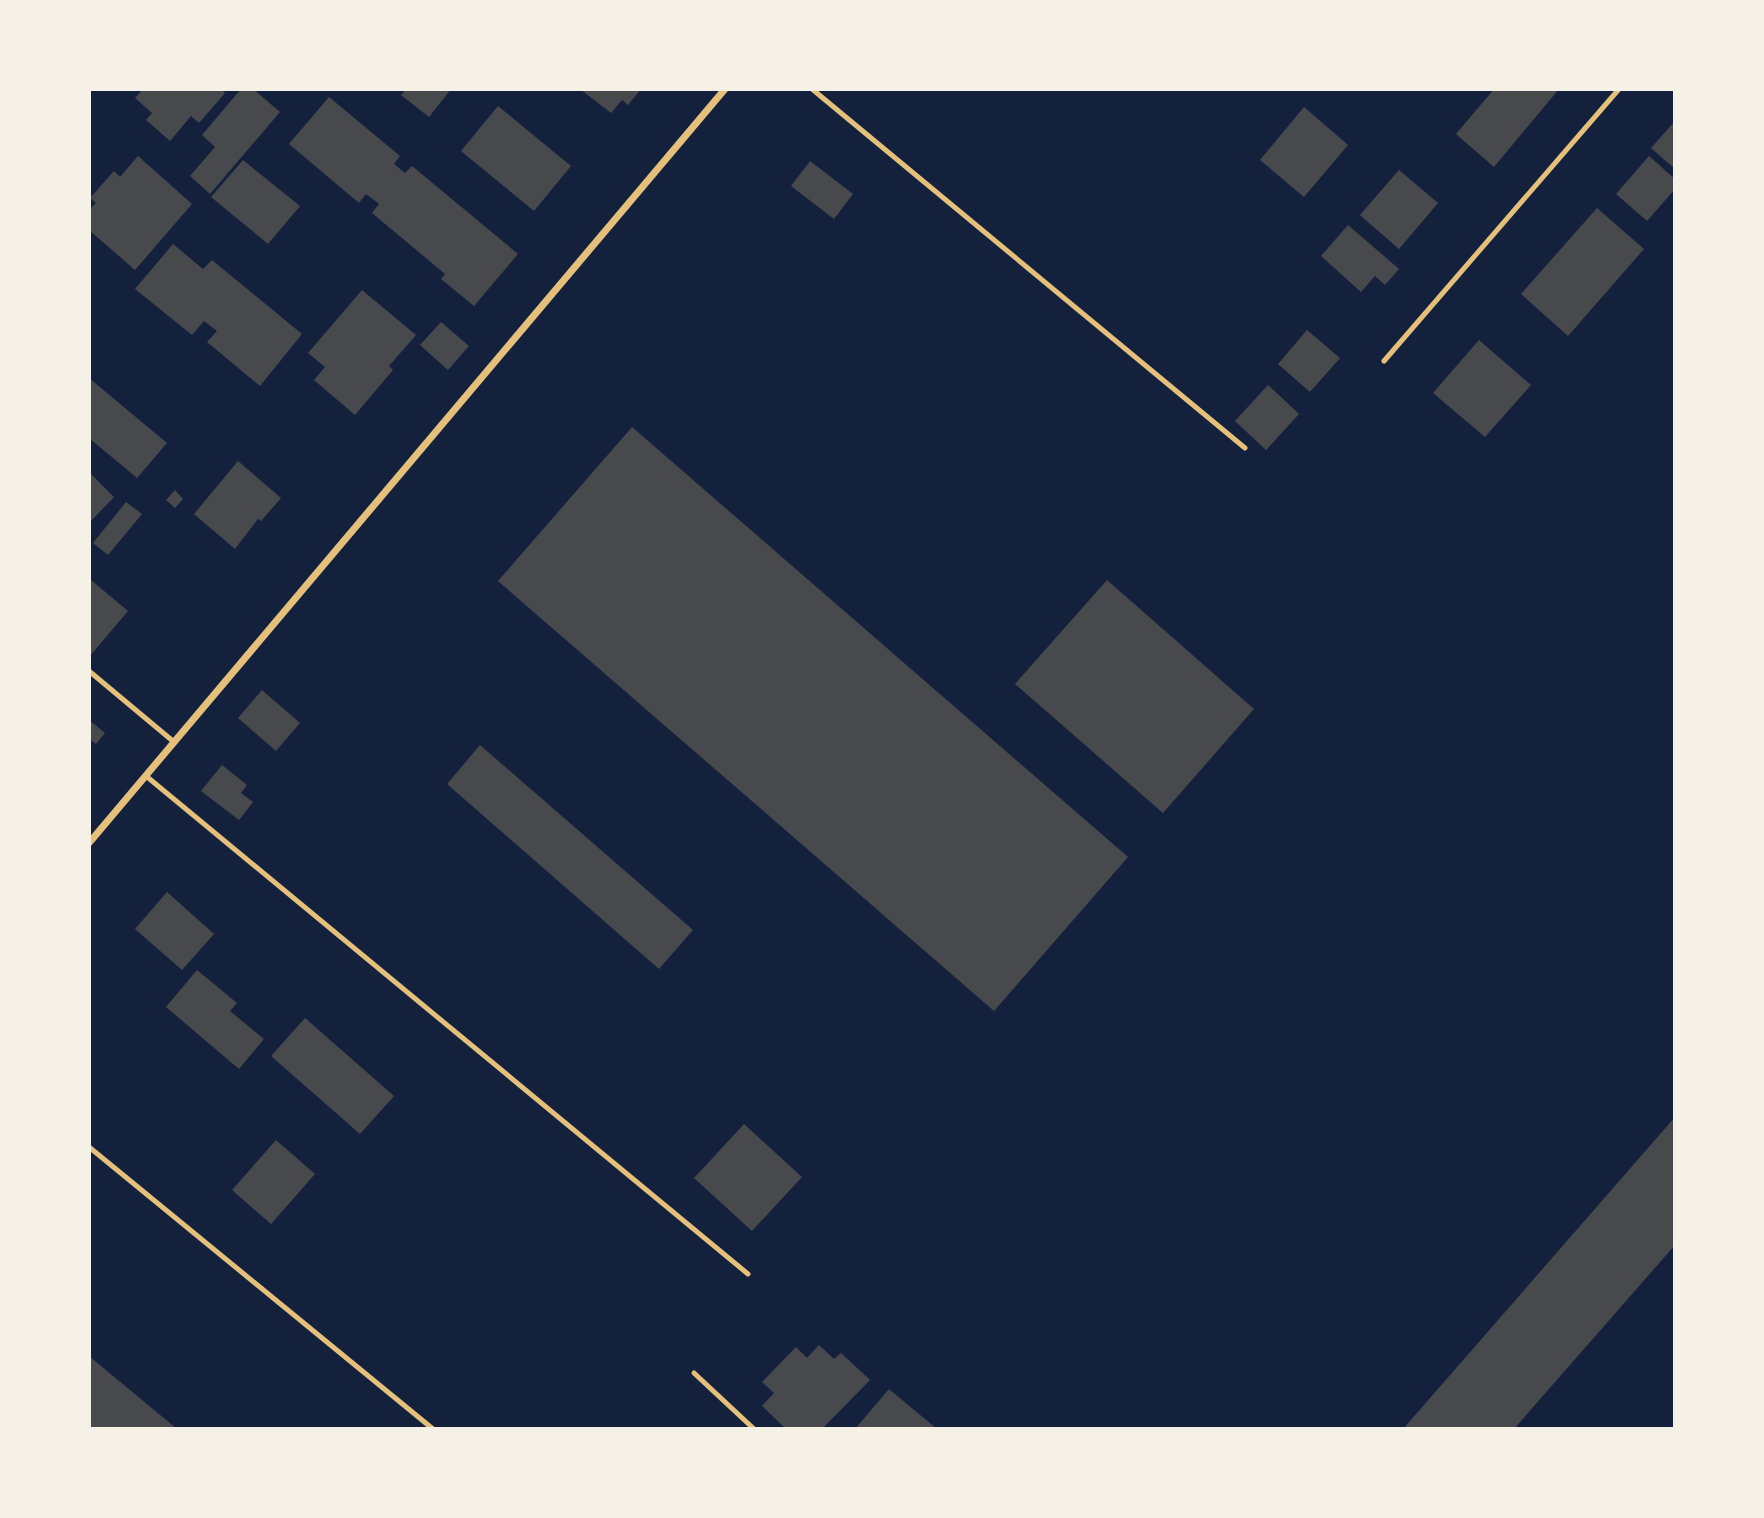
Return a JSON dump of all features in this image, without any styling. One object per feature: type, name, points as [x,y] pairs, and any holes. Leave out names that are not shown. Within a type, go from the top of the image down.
[{"type":"street","points":[[89,843],[725,89]]},
{"type":"lane","points":[[812,89],[1245,448]]},
{"type":"lane","points":[[1384,361],[1619,89]]},
{"type":"lane","points":[[89,671],[174,742]]},
{"type":"lane","points":[[146,776],[748,1274]]},
{"type":"lane","points":[[89,1147],[433,1429]]},
{"type":"lane","points":[[694,1373],[754,1429]]},
{"type":"building","points":[[143,89],[221,89],[225,93],[199,123],[191,116],[170,141],[146,120],[152,113],[135,98]]},
{"type":"building","points":[[241,89],[253,89],[280,112],[210,194],[190,176],[215,147],[202,135]]},
{"type":"building","points":[[406,89],[451,89],[429,117],[401,95]]},
{"type":"building","points":[[580,89],[641,89],[628,105],[622,100],[611,113]]},
{"type":"building","points":[[1494,89],[1559,89],[1494,167],[1456,134]]},
{"type":"building","points":[[329,97],[400,156],[394,164],[405,173],[412,166],[518,254],[474,306],[441,279],[445,274],[372,213],[379,204],[366,194],[359,203],[289,144]]},
{"type":"building","points":[[498,106],[571,166],[534,211],[461,151]]},
{"type":"building","points":[[1304,107],[1348,145],[1304,197],[1260,160]]},
{"type":"building","points":[[1675,121],[1675,169],[1651,148]]},
{"type":"building","points":[[138,156],[192,204],[135,270],[89,230],[89,210],[96,203],[90,198],[114,171],[120,177]]},
{"type":"building","points":[[1649,156],[1675,179],[1675,189],[1647,221],[1616,194]]},
{"type":"building","points":[[243,160],[300,206],[268,244],[211,197]]},
{"type":"building","points":[[810,161],[853,194],[834,219],[791,186]]},
{"type":"building","points":[[1399,170],[1438,203],[1399,249],[1360,215]]},
{"type":"building","points":[[1597,208],[1644,249],[1568,336],[1521,294]]},
{"type":"building","points":[[1348,225],[1399,269],[1385,285],[1375,276],[1361,292],[1321,256]]},
{"type":"building","points":[[173,244],[203,269],[212,260],[302,334],[260,386],[207,342],[217,331],[204,321],[192,335],[135,289]]},
{"type":"building","points":[[362,290],[416,335],[389,366],[393,370],[355,415],[314,380],[325,367],[308,353]]},
{"type":"building","points":[[441,322],[469,346],[448,370],[420,345]]},
{"type":"building","points":[[1307,330],[1340,358],[1310,392],[1278,364]]},
{"type":"building","points":[[1479,340],[1531,385],[1485,437],[1433,393]]},
{"type":"building","points":[[89,378],[167,443],[137,478],[89,438]]},
{"type":"building","points":[[1268,385],[1299,414],[1266,450],[1235,421]]},
{"type":"building","points":[[632,427],[1128,857],[994,1011],[498,581]]},
{"type":"building","points":[[238,461],[281,498],[261,521],[258,519],[235,549],[194,514]]},
{"type":"building","points":[[89,472],[114,497],[89,523]]},
{"type":"building","points":[[175,490],[183,499],[175,508],[166,500]]},
{"type":"building","points":[[126,502],[142,514],[108,555],[93,543]]},
{"type":"building","points":[[91,580],[128,611],[89,657],[89,582]]},
{"type":"building","points":[[1107,580],[1254,709],[1163,813],[1015,684]]},
{"type":"building","points":[[262,690],[300,723],[276,751],[238,718]]},
{"type":"building","points":[[89,720],[105,733],[96,744],[89,739]]},
{"type":"building","points":[[480,745],[693,930],[659,969],[447,784]]},
{"type":"building","points":[[222,765],[247,785],[241,793],[253,802],[239,820],[201,791]]},
{"type":"building","points":[[167,892],[214,934],[182,970],[135,929]]},
{"type":"building","points":[[197,970],[237,1003],[230,1011],[264,1039],[239,1069],[166,1007]]},
{"type":"building","points":[[305,1018],[394,1096],[360,1134],[271,1056]]},
{"type":"building","points":[[1675,1117],[1675,1245],[1514,1429],[1403,1429]]},
{"type":"building","points":[[744,1124],[802,1177],[752,1231],[694,1178]]},
{"type":"building","points":[[276,1140],[315,1174],[271,1224],[232,1190]]},
{"type":"building","points":[[819,1345],[834,1359],[841,1353],[870,1380],[822,1429],[786,1429],[762,1406],[774,1393],[762,1382],[796,1347],[807,1358]]},
{"type":"building","points":[[89,1356],[177,1429],[89,1429]]},
{"type":"building","points":[[889,1389],[937,1429],[855,1429]]}]
